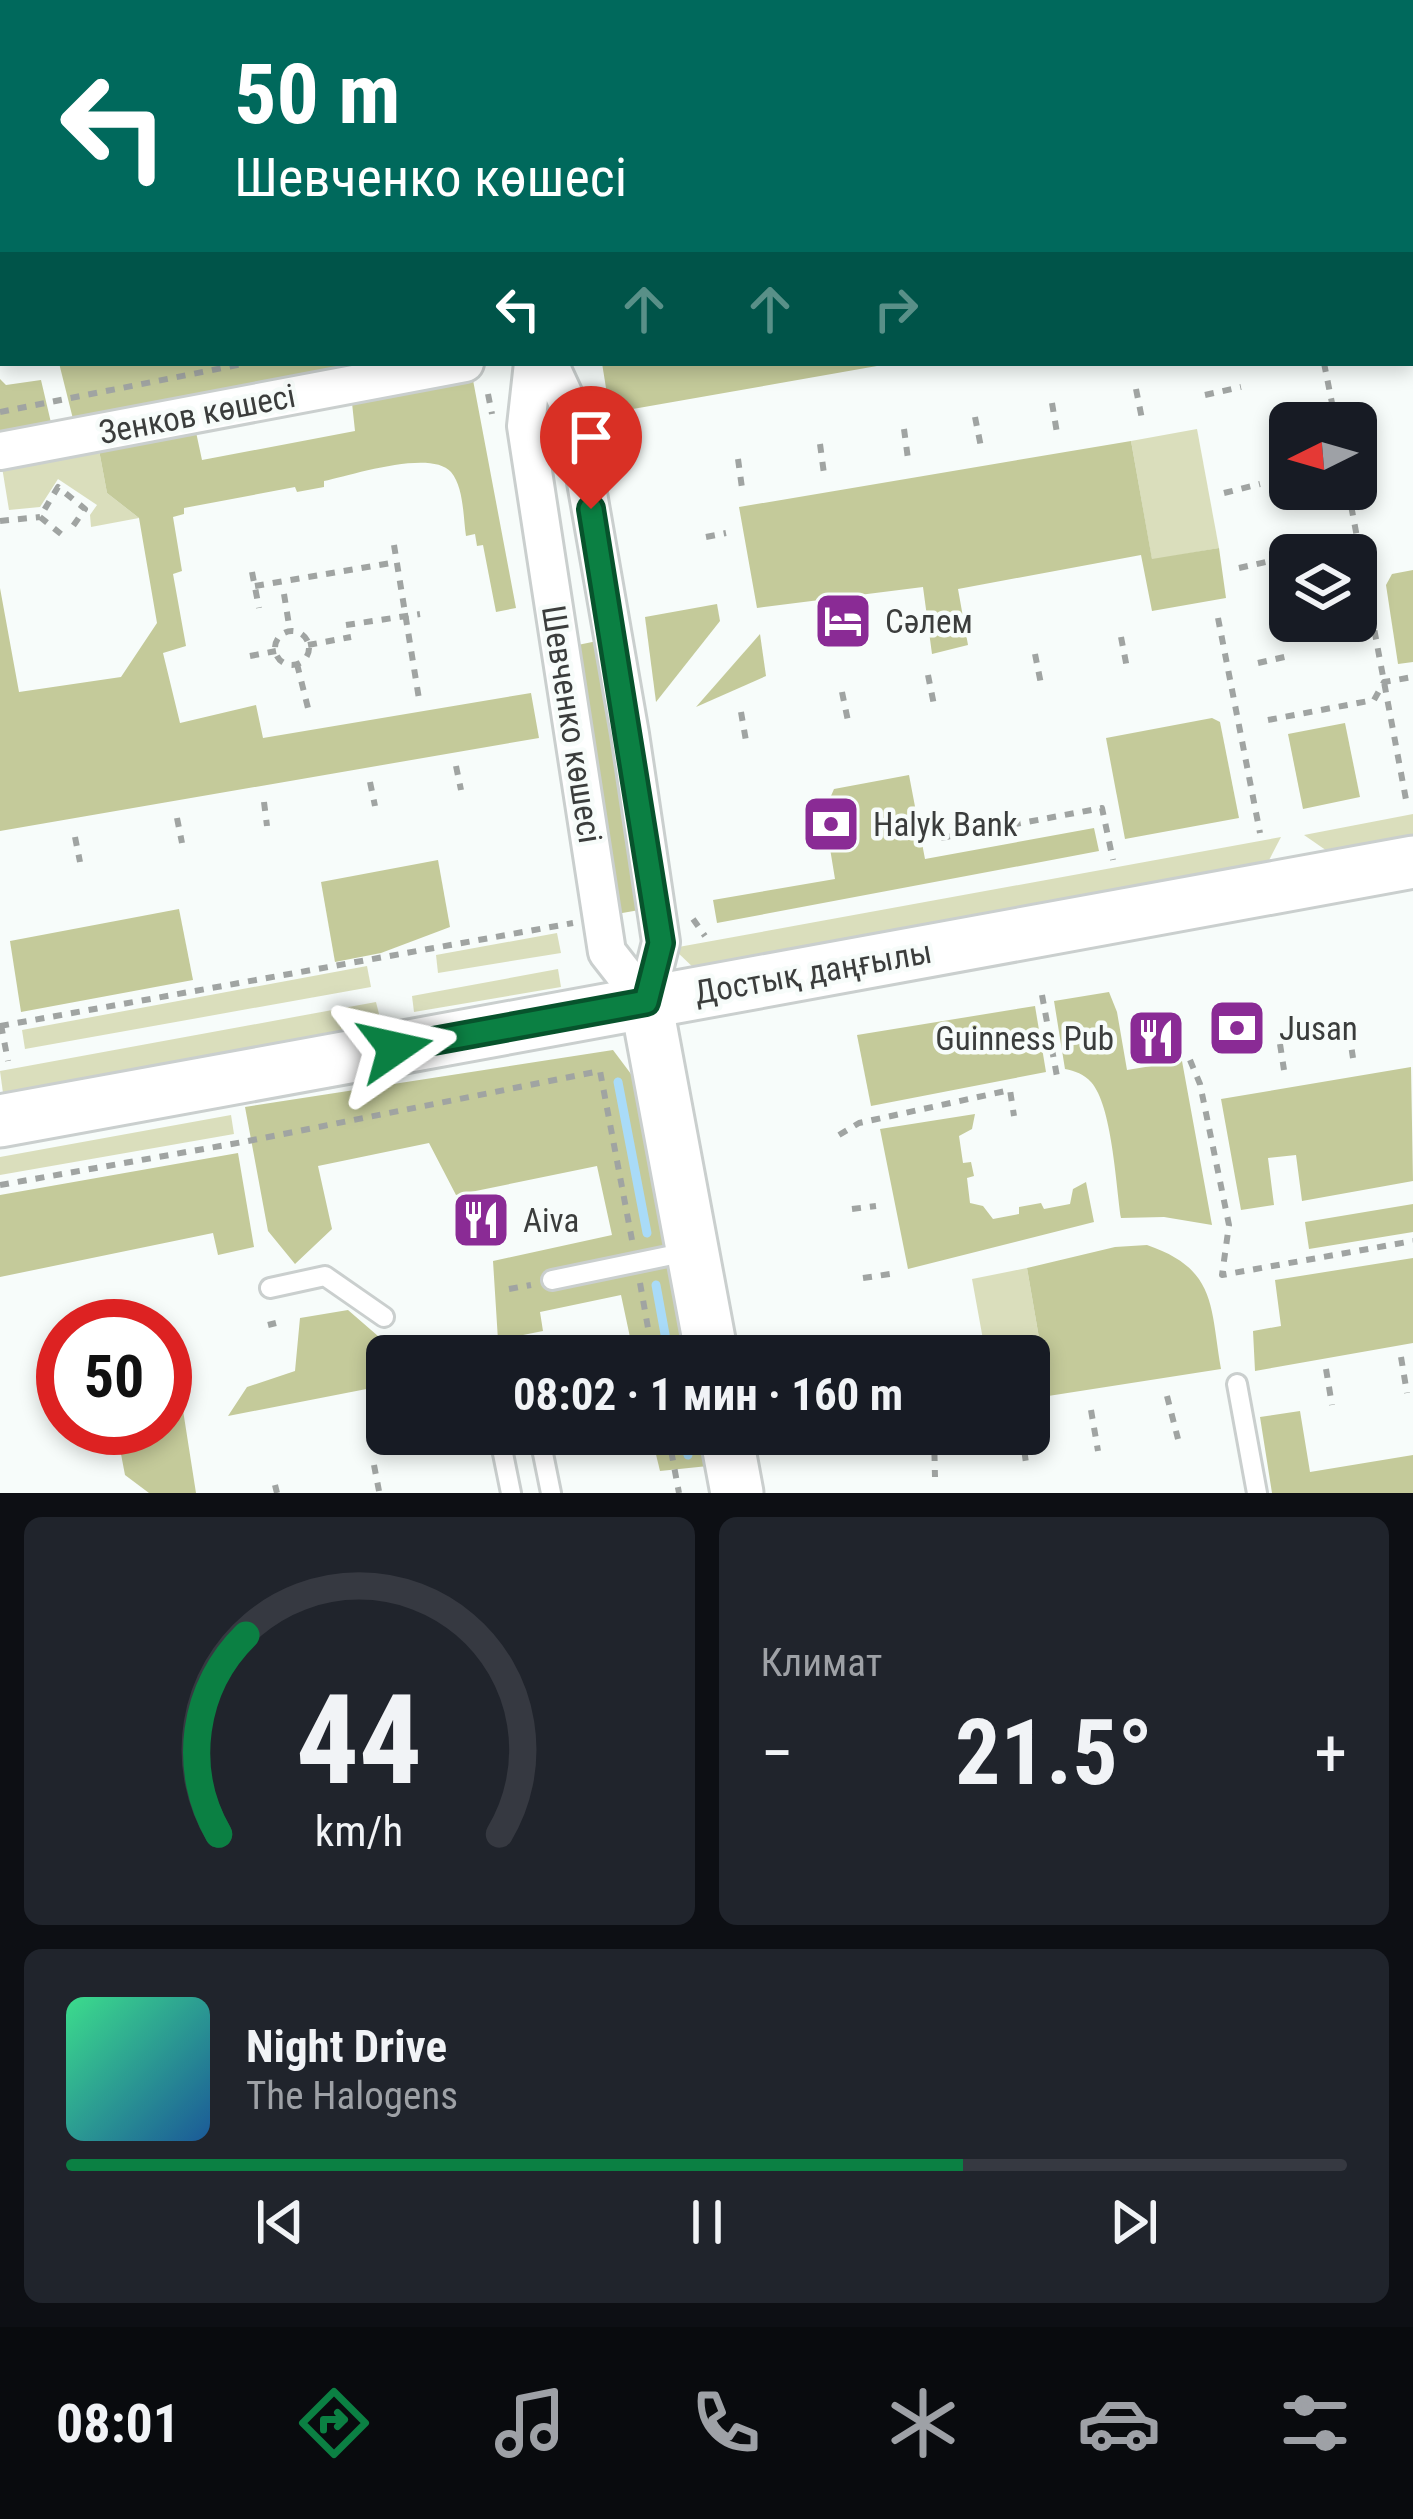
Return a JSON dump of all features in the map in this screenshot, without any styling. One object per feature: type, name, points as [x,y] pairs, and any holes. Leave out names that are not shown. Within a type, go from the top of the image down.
[{"type":"main road","name":"Достық даңғылы","points":[[0,1120],[1413,862]]},
{"type":"main road","name":"Шевченко көшесі","points":[[646,1002],[708,1335]]},
{"type":"main road","points":[[730,1455],[737,1493]]},
{"type":"street","name":"Зенков көшесі","points":[[0,451],[449,366]]},
{"type":"street","name":"Шевченко көшесі","points":[[533,366],[526,426],[607,952],[646,1002]]},
{"type":"street","name":"Шевченко көшесі","points":[[550,366],[575,419],[634,757],[661,943],[646,1002]]},
{"type":"lane","points":[[543,1282],[692,1250]]},
{"type":"lane","points":[[270,1288],[325,1276],[384,1317]]},
{"type":"lane","points":[[1237,1384],[1257,1493]]},
{"type":"lane","points":[[503,1455],[511,1493]]},
{"type":"lane","points":[[543,1455],[551,1493]]},
{"type":"path","points":[[0,412],[233,366]]},
{"type":"path","points":[[1325,366],[1332,402]]},
{"type":"path","points":[[1205,395],[1241,387]]},
{"type":"path","points":[[1136,389],[1142,418]]},
{"type":"path","points":[[1052,404],[1057,433]]},
{"type":"path","points":[[975,417],[981,447]]},
{"type":"path","points":[[904,429],[908,459]]},
{"type":"path","points":[[820,444],[824,474]]},
{"type":"path","points":[[738,459],[742,488]]},
{"type":"path","points":[[1224,494],[1260,484]]},
{"type":"path","points":[[40,517],[58,487],[85,509],[73,526]]},
{"type":"path","points":[[1352,510],[1407,805]]},
{"type":"path","points":[[0,521],[40,517],[61,534]]},
{"type":"path","points":[[706,537],[726,533]]},
{"type":"path","points":[[394,545],[418,699]]},
{"type":"path","points":[[1239,568],[1269,561]]},
{"type":"path","points":[[255,586],[397,562]]},
{"type":"path","points":[[252,572],[259,608]]},
{"type":"path","points":[[284,594],[290,631]]},
{"type":"path","points":[[346,626],[420,614]]},
{"type":"path","points":[[1218,618],[1260,832]]},
{"type":"path","points":[[290,631],[300,633],[308,645],[306,657],[297,664],[281,661],[275,652],[277,640],[290,631]]},
{"type":"path","points":[[308,645],[351,637]]},
{"type":"path","points":[[1121,637],[1126,668]]},
{"type":"path","points":[[250,656],[275,652]]},
{"type":"path","points":[[1036,654],[1041,684]]},
{"type":"path","points":[[1258,663],[1293,655]]},
{"type":"path","points":[[297,664],[310,716]]},
{"type":"path","points":[[928,675],[934,705]]},
{"type":"path","points":[[1384,682],[1413,677]]},
{"type":"path","points":[[1268,720],[1374,700],[1384,682]]},
{"type":"path","points":[[842,692],[848,721]]},
{"type":"path","points":[[741,712],[746,741]]},
{"type":"path","points":[[456,766],[460,790]]},
{"type":"path","points":[[370,782],[375,806]]},
{"type":"path","points":[[264,802],[267,826]]},
{"type":"path","points":[[941,838],[1102,808],[1113,860]]},
{"type":"path","points":[[177,818],[182,843]]},
{"type":"path","points":[[75,837],[80,862]]},
{"type":"path","points":[[8,1061],[0,1024],[576,922]]},
{"type":"path","points":[[1042,995],[1058,1082]]},
{"type":"path","points":[[1349,1032],[1353,1058]]},
{"type":"path","points":[[1280,1044],[1284,1070]]},
{"type":"path","points":[[1190,1060],[1200,1084],[1228,1225],[1222,1275],[1413,1241]]},
{"type":"path","points":[[0,1185],[600,1071],[649,1335]]},
{"type":"path","points":[[839,1135],[860,1123],[1010,1090],[1014,1116]]},
{"type":"path","points":[[851,1209],[876,1207]]},
{"type":"path","points":[[863,1278],[890,1274]]},
{"type":"path","points":[[509,1289],[543,1282]]},
{"type":"path","points":[[1401,1357],[1407,1393]]},
{"type":"path","points":[[1326,1369],[1332,1406]]},
{"type":"path","points":[[1168,1396],[1178,1439]]},
{"type":"path","points":[[1091,1410],[1098,1451]]},
{"type":"path","points":[[672,1455],[679,1493]]},
{"type":"path","points":[[934,1455],[934,1477]]},
{"type":"path","points":[[1025,1455],[1026,1463]]},
{"type":"path","points":[[374,1465],[380,1491]]},
{"type":"green space","points":[[60,366],[368,366],[74,423]]},
{"type":"green space","points":[[602,366],[877,366],[610,413]]},
{"type":"green space","points":[[0,379],[6,385],[41,380],[52,427],[0,437]]},
{"type":"green space","points":[[473,380],[516,608],[496,612],[483,545],[477,546],[475,534],[466,536],[461,494],[451,472],[427,463],[409,463],[324,481],[324,487],[297,492],[295,487],[184,508],[184,514],[173,517],[182,571],[173,574],[186,646],[163,653],[180,723],[256,705],[263,738],[531,693],[539,738],[0,831],[0,588],[19,692],[121,677],[157,623],[139,518],[107,493],[99,450],[196,432],[202,460],[355,431],[352,403]]},
{"type":"green space","points":[[1197,429],[1219,548],[1152,560],[1131,441]]},
{"type":"green space","points":[[1131,441],[1152,559],[1219,548],[1226,598],[1152,611],[1141,555],[958,589],[968,645],[932,654],[923,587],[757,608],[739,507]]},
{"type":"green space","points":[[99,450],[107,493],[139,518],[91,527],[90,515],[97,505],[58,479],[40,507],[9,510],[2,467]]},
{"type":"green space","points":[[1413,570],[1413,662],[1398,664],[1386,585],[1392,574]]},
{"type":"green space","points":[[717,604],[720,621],[656,702],[645,617]]},
{"type":"green space","points":[[760,634],[766,676],[696,707]]},
{"type":"green space","points":[[602,640],[645,909],[611,915],[568,647]]},
{"type":"green space","points":[[1212,718],[1220,722],[1239,818],[1125,839],[1106,738]]},
{"type":"green space","points":[[1345,723],[1360,797],[1303,809],[1288,734]]},
{"type":"green space","points":[[909,775],[925,859],[1094,828],[1099,851],[717,923],[713,900],[835,879],[824,812],[834,789]]},
{"type":"green space","points":[[1413,814],[1413,837],[1330,853],[1304,835]]},
{"type":"green space","points":[[1281,837],[1266,866],[699,973],[673,948]]},
{"type":"green space","points":[[438,860],[450,927],[381,953],[335,962],[321,882]]},
{"type":"green space","points":[[179,909],[193,980],[21,1012],[10,941]]},
{"type":"green space","points":[[557,933],[561,953],[438,973],[436,955]]},
{"type":"green space","points":[[367,966],[371,987],[25,1049],[22,1030]]},
{"type":"green space","points":[[558,969],[561,987],[414,1012],[412,996]]},
{"type":"green space","points":[[1109,992],[1127,1070],[1182,1061],[1212,1225],[1164,1217],[1121,1218],[1104,1108],[1088,1079],[1065,1069],[1054,1001]]},
{"type":"green space","points":[[376,1002],[381,1022],[271,1049],[22,1096],[3,1093],[0,1071]]},
{"type":"green space","points":[[1035,1006],[1046,1072],[871,1106],[857,1035]]},
{"type":"green space","points":[[613,1050],[646,1094],[689,1335],[630,1335],[621,1295],[540,1312],[543,1331],[498,1335],[493,1261],[612,1235],[597,1166],[456,1195],[429,1143],[318,1166],[332,1229],[295,1264],[268,1231],[245,1107]]},
{"type":"green space","points":[[1411,1067],[1413,1181],[1302,1201],[1296,1155],[1268,1158],[1274,1205],[1241,1210],[1221,1099]]},
{"type":"green space","points":[[975,1114],[972,1129],[959,1136],[963,1163],[971,1162],[974,1176],[967,1178],[970,1203],[983,1206],[993,1219],[1019,1214],[1019,1207],[1070,1204],[1073,1189],[1086,1182],[1094,1222],[908,1269],[880,1129]]},
{"type":"green space","points":[[231,1115],[234,1134],[0,1175],[0,1157]]},
{"type":"green space","points":[[238,1153],[254,1247],[218,1255],[213,1233],[0,1277],[0,1195]]},
{"type":"green space","points":[[1413,1204],[1413,1232],[1309,1249],[1305,1222]]},
{"type":"green space","points":[[1147,1245],[1187,1266],[1198,1278],[1211,1308],[1221,1369],[1050,1396],[1050,1335],[1039,1335],[1027,1268],[1115,1247]]},
{"type":"green space","points":[[1413,1258],[1413,1343],[1255,1371],[1253,1331],[1281,1326],[1275,1280]]},
{"type":"green space","points":[[1027,1268],[1039,1335],[982,1335],[972,1279]]},
{"type":"green space","points":[[348,1310],[377,1335],[366,1335],[366,1389],[228,1416],[247,1387],[295,1371],[300,1318]]},
{"type":"green space","points":[[1300,1411],[1310,1472],[1413,1455],[1413,1493],[1272,1493],[1260,1417]]},
{"type":"green space","points":[[121,1455],[190,1455],[196,1493],[149,1493],[125,1475]]},
{"type":"green space","points":[[656,1455],[708,1455],[708,1466],[660,1471]]},
{"type":"waterway","points":[[618,1082],[647,1233]]},
{"type":"waterway","points":[[656,1285],[665,1335]]},
{"type":"place","name":"Сәлем","points":[[843,621]]},
{"type":"place","name":"Halyk Bank","points":[[831,824]]},
{"type":"place","name":"Jusan","points":[[1237,1028]]},
{"type":"place","name":"Guinness Pub","points":[[1156,1038]]},
{"type":"place","name":"Aiva","points":[[481,1220]]},
{"type":"route","points":[[395,1048],[646,1002],[661,943],[591,509]]}]
